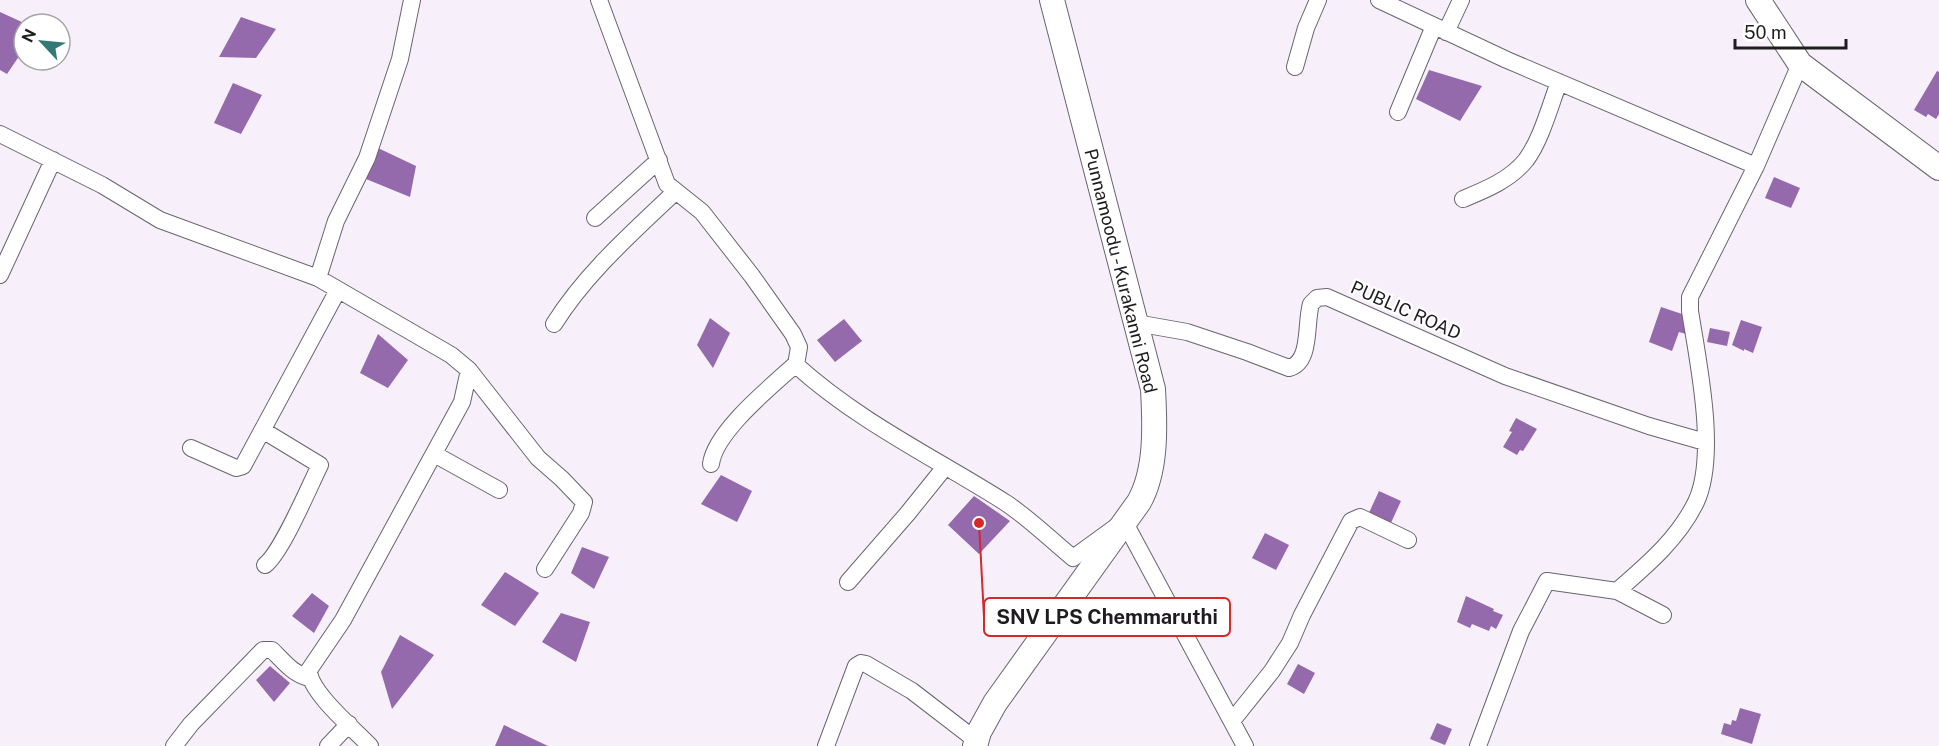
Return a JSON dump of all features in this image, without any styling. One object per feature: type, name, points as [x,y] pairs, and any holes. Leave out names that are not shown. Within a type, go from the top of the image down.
[{"type":"main road","name":"Punnamoodu - Kurakanni Road","points":[[976,744],[979,732],[995,703],[1139,502],[1150,477],[1153,389],[1052,0]]},
{"type":"main road","points":[[1758,0],[1800,64],[1939,168]]},
{"type":"street","points":[[318,278],[336,221],[367,158],[400,59],[412,0]]},
{"type":"street","points":[[599,0],[667,184],[702,212],[752,276],[793,334],[799,347],[796,365],[838,400],[1008,504],[1073,558],[1124,521],[1245,746]]},
{"type":"street","points":[[1295,67],[1306,28],[1318,0]]},
{"type":"street","points":[[1379,0],[1559,82],[1756,166]]},
{"type":"street","points":[[1398,112],[1440,29],[1461,0]]},
{"type":"street","points":[[1617,591],[1662,551],[1691,510],[1701,488],[1705,442],[1703,396],[1690,311],[1690,297],[1756,166],[1800,64]]},
{"type":"street","points":[[1463,199],[1511,174],[1526,160],[1559,82]]},
{"type":"street","points":[[0,134],[102,184],[160,220],[318,278],[451,355],[469,370],[538,458],[584,502],[581,513],[545,569]]},
{"type":"street","points":[[0,275],[52,160]]},
{"type":"street","points":[[595,218],[659,160]]},
{"type":"street","points":[[554,324],[586,279],[675,192]]},
{"type":"street","points":[[191,448],[239,468],[243,466],[264,431],[338,290]]},
{"type":"street","name":"PUBLIC ROAD","points":[[1136,323],[1186,332],[1289,368],[1297,365],[1304,355],[1311,304],[1317,298],[1327,297],[1505,376],[1649,426],[1705,442]]},
{"type":"street","points":[[711,464],[713,452],[736,422],[797,363]]},
{"type":"street","points":[[370,746],[324,699],[309,678],[309,670],[343,620],[462,402],[469,370]]},
{"type":"street","points":[[264,431],[320,465],[286,534],[265,565]]},
{"type":"street","points":[[434,454],[499,490]]},
{"type":"street","points":[[848,582],[945,467]]},
{"type":"street","points":[[1232,721],[1272,671],[1290,644],[1302,615],[1352,521],[1360,517],[1408,540]]},
{"type":"street","points":[[1478,746],[1521,631],[1547,580],[1617,591],[1663,615]]},
{"type":"street","points":[[174,746],[191,724],[262,650],[273,650],[292,671],[309,678]]},
{"type":"street","points":[[826,746],[856,666],[861,663],[912,691],[976,744]]},
{"type":"street","points":[[328,746],[349,724]]},
{"type":"building","points":[[0,12],[12,18],[12,67],[7,74],[0,70]]},
{"type":"building","points":[[241,17],[276,29],[256,58],[219,57]]},
{"type":"building","points":[[1429,70],[1482,86],[1460,121],[1416,99]]},
{"type":"building","points":[[1937,71],[1939,72],[1939,114],[1936,119],[1928,114],[1926,117],[1914,110]]},
{"type":"building","points":[[233,83],[262,95],[241,134],[214,123]]},
{"type":"building","points":[[378,148],[416,166],[410,197],[366,179]]},
{"type":"building","points":[[1774,177],[1800,188],[1791,208],[1765,198]]},
{"type":"building","points":[[1661,307],[1685,315],[1686,334],[1679,332],[1672,351],[1649,342]]},
{"type":"building","points":[[710,318],[730,333],[713,368],[697,345]]},
{"type":"building","points":[[844,319],[862,341],[835,362],[817,340]]},
{"type":"building","points":[[1741,320],[1762,327],[1753,353],[1732,345]]},
{"type":"building","points":[[1710,328],[1730,332],[1727,346],[1707,342]]},
{"type":"building","points":[[378,334],[408,360],[388,388],[360,373]]},
{"type":"building","points":[[1516,418],[1537,429],[1523,451],[1520,450],[1517,455],[1503,447],[1512,432],[1509,431]]},
{"type":"building","points":[[721,475],[752,491],[737,522],[701,504]]},
{"type":"building","points":[[1379,491],[1401,501],[1390,525],[1368,515]]},
{"type":"building","points":[[974,496],[1010,521],[979,554],[948,525]]},
{"type":"building","points":[[1265,533],[1289,545],[1276,570],[1252,558]]},
{"type":"building","points":[[582,547],[609,557],[594,589],[571,573]]},
{"type":"building","points":[[505,572],[539,593],[515,626],[481,605]]},
{"type":"building","points":[[312,593],[329,606],[314,633],[292,616]]},
{"type":"building","points":[[1466,596],[1503,615],[1496,629],[1491,626],[1489,631],[1472,624],[1470,628],[1457,622]]},
{"type":"building","points":[[561,613],[590,622],[576,662],[542,642]]},
{"type":"building","points":[[400,635],[434,655],[392,709],[381,672]]},
{"type":"building","points":[[1298,664],[1315,673],[1304,694],[1287,684]]},
{"type":"building","points":[[270,666],[290,683],[274,702],[256,680]]},
{"type":"building","points":[[1740,708],[1761,714],[1752,744],[1721,734],[1724,723],[1731,725],[1732,720],[1736,721]]},
{"type":"building","points":[[1437,723],[1452,729],[1445,745],[1430,739]]},
{"type":"building","points":[[504,725],[548,746],[495,746]]},
{"type":"place","name":"SNV LPS Chemmaruthi","points":[[979,523]]}]
